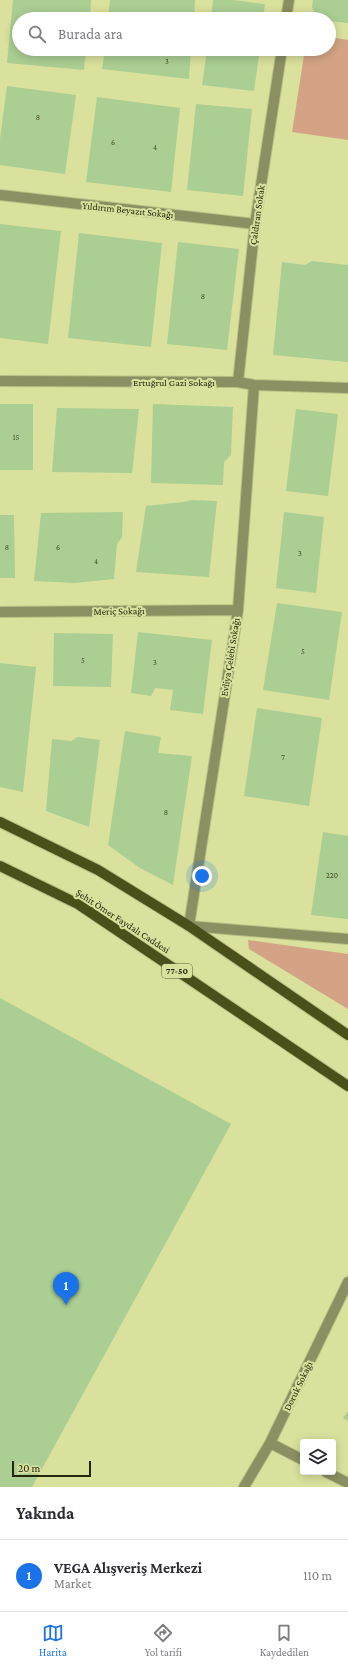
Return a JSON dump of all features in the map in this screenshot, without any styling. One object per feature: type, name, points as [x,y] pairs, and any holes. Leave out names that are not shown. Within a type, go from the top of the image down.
[{"type":"main road","points":[[0,822],[98,870],[188,926],[348,1035]]},
{"type":"main road","name":"Şehit Ömer Faydalı Caddesi","points":[[0,866],[78,904],[348,1086]]},
{"type":"street","points":[[287,12],[289,0]]},
{"type":"street","name":"Çaldıran Sokak","points":[[238,382],[255,224],[281,56]]},
{"type":"street","name":"Yıldırım Beyazıt Sokağı","points":[[0,195],[255,224]]},
{"type":"street","name":"Ertuğrul Gazi Sokağı","points":[[0,381],[238,382],[254,385],[348,388]]},
{"type":"street","name":"Evliya Çelebi Sokağı","points":[[188,926],[238,610],[254,385]]},
{"type":"street","name":"Meriç Sokağı","points":[[0,612],[238,610]]},
{"type":"street","points":[[188,926],[348,939]]},
{"type":"street","name":"Doruk Sokağı","points":[[244,1487],[270,1443],[348,1282]]},
{"type":"street","points":[[270,1443],[300,1458]]},
{"type":"street","points":[[332,1475],[348,1483]]},
{"type":"shaded area","points":[[336,38],[348,40],[348,140],[292,132],[304,56],[336,56]]},
{"type":"shaded area","points":[[248,940],[348,954],[348,1009],[249,949]]},
{"type":"building","points":[[13,0],[91,0],[90,12],[12,12],[12,56],[85,56],[84,70],[7,63]]},
{"type":"building","points":[[110,0],[195,0],[194,12],[109,12]]},
{"type":"building","points":[[213,0],[233,0],[265,4],[264,12],[212,12]]},
{"type":"building","points":[[313,0],[348,0],[348,23],[336,22],[336,12],[314,12],[312,7]]},
{"type":"building","points":[[104,56],[191,56],[189,79],[102,69]]},
{"type":"building","points":[[206,56],[259,56],[254,91],[202,85]]},
{"type":"building","points":[[7,86],[76,95],[65,174],[0,165],[0,139]]},
{"type":"building","points":[[97,97],[180,108],[171,192],[86,182]]},
{"type":"building","points":[[196,104],[252,109],[243,196],[187,190]]},
{"type":"building","points":[[0,224],[61,231],[48,344],[0,338]]},
{"type":"building","points":[[79,233],[162,243],[151,347],[68,338]]},
{"type":"building","points":[[178,242],[239,249],[227,350],[167,344]]},
{"type":"building","points":[[312,261],[348,265],[348,362],[273,355],[282,262],[305,265]]},
{"type":"building","points":[[0,404],[33,404],[33,470],[0,470]]},
{"type":"building","points":[[153,404],[233,407],[231,455],[224,462],[223,485],[151,483]]},
{"type":"building","points":[[57,408],[139,409],[132,473],[52,472]]},
{"type":"building","points":[[296,409],[338,414],[328,496],[286,491]]},
{"type":"building","points":[[192,500],[217,501],[209,577],[136,572],[146,506]]},
{"type":"building","points":[[123,512],[122,537],[117,544],[114,579],[75,583],[34,581],[41,513]]},
{"type":"building","points":[[284,512],[324,517],[316,593],[276,588]]},
{"type":"building","points":[[0,515],[14,515],[15,578],[0,578]]},
{"type":"building","points":[[277,603],[342,612],[329,700],[263,690]]},
{"type":"building","points":[[138,632],[212,640],[203,714],[170,710],[173,690],[155,688],[151,696],[131,693]]},
{"type":"building","points":[[54,633],[113,634],[111,687],[53,686]]},
{"type":"building","points":[[0,663],[36,667],[23,792],[0,787]]},
{"type":"building","points":[[257,708],[322,718],[309,806],[244,796]]},
{"type":"building","points":[[125,731],[161,737],[158,753],[192,756],[173,885],[140,868],[108,845]]},
{"type":"building","points":[[78,737],[100,740],[89,827],[46,811],[52,739],[71,741]]},
{"type":"building","points":[[323,832],[348,836],[348,919],[311,915]]},
{"type":"building","points":[[0,998],[231,1124],[32,1487],[0,1487]]},
{"type":"building","points":[[348,1411],[348,1421],[343,1418]]},
{"type":"place","name":"VEGA Alışveriş Merkezi","points":[[66,1305]]}]
